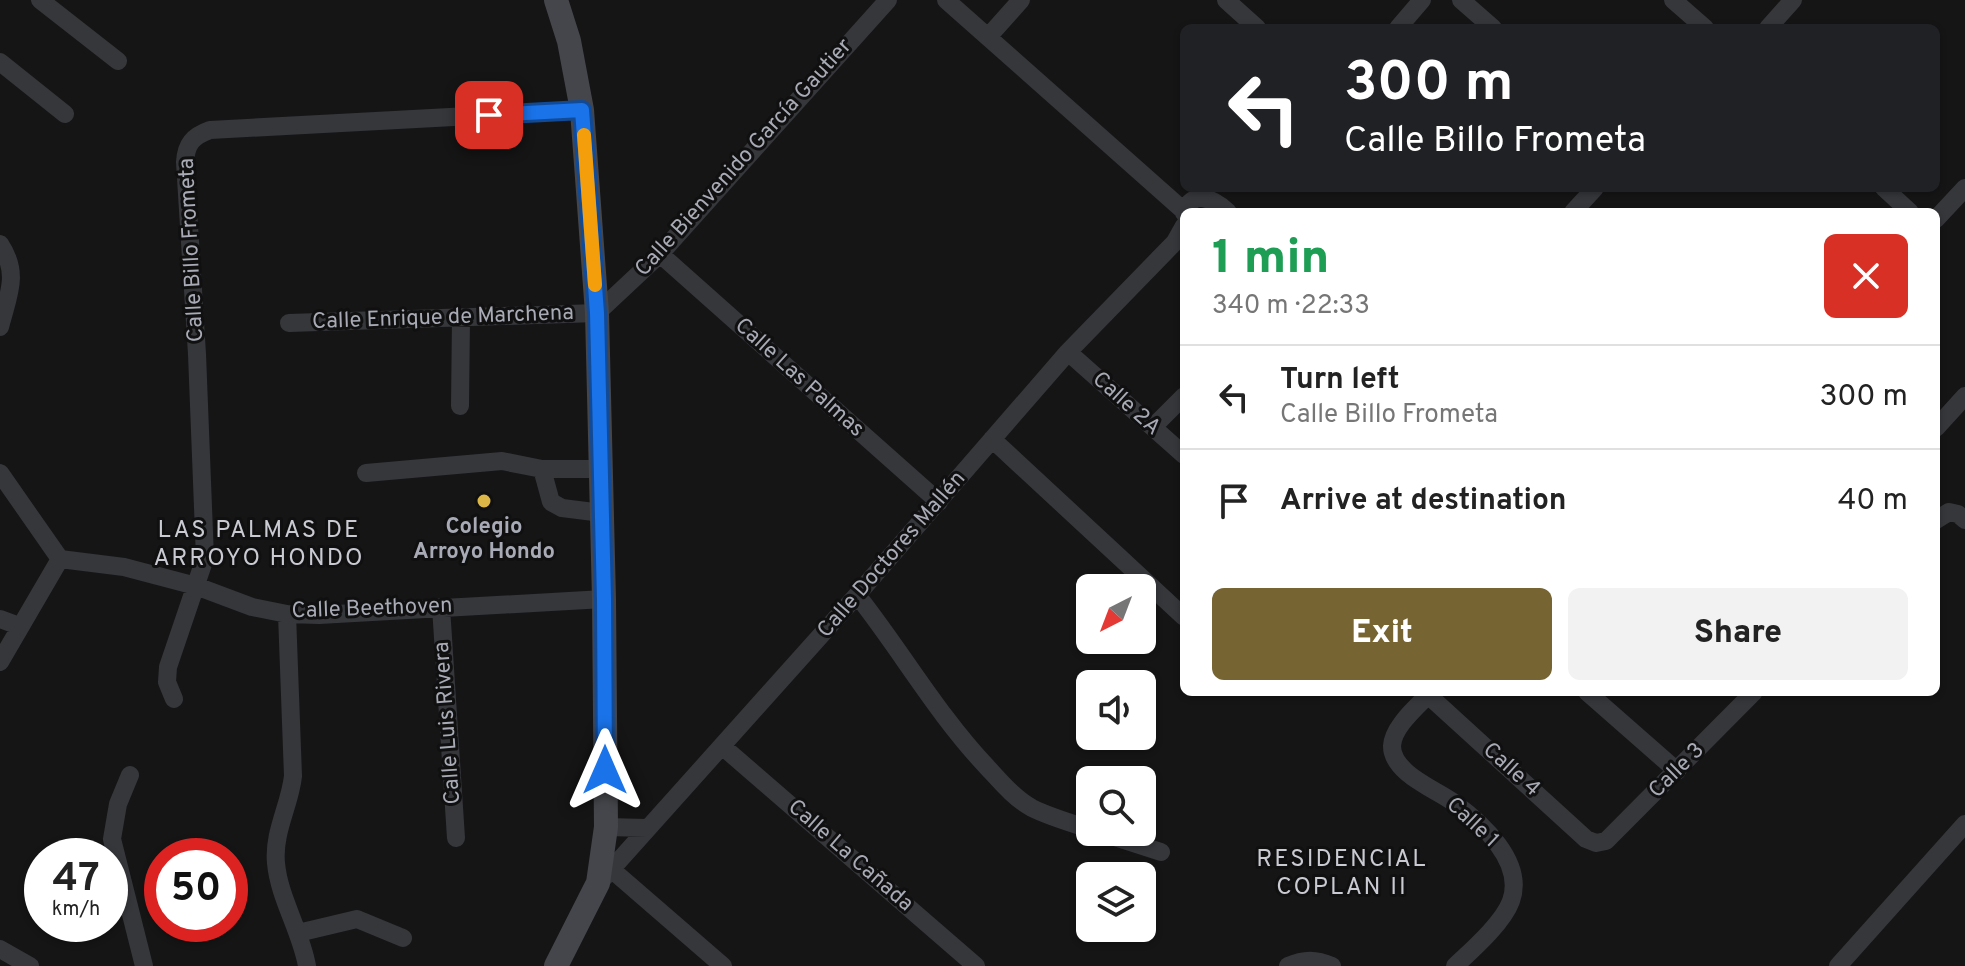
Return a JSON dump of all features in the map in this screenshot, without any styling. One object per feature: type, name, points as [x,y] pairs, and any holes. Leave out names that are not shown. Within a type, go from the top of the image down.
[{"type":"main road","points":[[556,0],[569,41],[582,110],[597,313],[606,827],[604,876],[556,966]]},
{"type":"street","points":[[40,0],[118,61]]},
{"type":"street","name":"Calle Bienvenido García Gautier","points":[[597,313],[660,254],[888,0]]},
{"type":"street","points":[[946,0],[1180,213]]},
{"type":"street","points":[[988,37],[1021,0]]},
{"type":"street","points":[[1226,0],[1253,24]]},
{"type":"street","points":[[1401,24],[1422,0]]},
{"type":"street","points":[[1461,0],[1488,24]]},
{"type":"street","points":[[1673,0],[1700,24]]},
{"type":"street","points":[[1772,24],[1793,0]]},
{"type":"street","points":[[0,62],[65,114]]},
{"type":"street","name":"Calle Billo Frometa","points":[[174,699],[167,682],[168,667],[205,558],[196,324],[185,162],[190,142],[210,130],[582,110]]},
{"type":"street","points":[[1940,215],[1965,188]]},
{"type":"street","points":[[1577,208],[1591,192]]},
{"type":"street","points":[[1888,192],[1906,208]]},
{"type":"street","points":[[1190,208],[1195,199],[1204,197],[1224,208]]},
{"type":"street","name":"Calle Doctores Mallén","points":[[604,876],[857,595],[1068,352],[1175,242],[1180,228]]},
{"type":"street","points":[[0,244],[11,264],[12,275],[0,327]]},
{"type":"street","name":"Calle Las Palmas","points":[[660,254],[939,502]]},
{"type":"street","name":"Calle Enrique de Marchena","points":[[289,323],[597,313]]},
{"type":"street","points":[[460,406],[461,318]]},
{"type":"street","name":"Calle 2A","points":[[1068,352],[1180,451]]},
{"type":"street","points":[[1940,424],[1965,396]]},
{"type":"street","points":[[1153,427],[1180,400]]},
{"type":"street","points":[[992,439],[1180,613]]},
{"type":"street","points":[[366,473],[502,461],[542,469],[601,469]]},
{"type":"street","points":[[542,469],[551,502],[562,508],[602,513]]},
{"type":"street","points":[[0,473],[60,559],[0,662]]},
{"type":"street","points":[[1940,518],[1949,512],[1965,520]]},
{"type":"street","name":"Calle Beethoven","points":[[60,559],[124,567],[196,586],[252,607],[287,614],[319,615],[604,599]]},
{"type":"street","points":[[857,595],[890,637],[930,700],[1004,785],[1031,807],[1076,824]]},
{"type":"street","name":"Calle Luis Rivera","points":[[441,607],[456,838]]},
{"type":"street","points":[[287,614],[293,776],[276,842],[276,865],[307,966]]},
{"type":"street","points":[[0,619],[19,626]]},
{"type":"street","name":"Calle 1","points":[[1427,696],[1398,728],[1392,746],[1396,760],[1414,780],[1454,803],[1491,837],[1506,855],[1515,880],[1511,903],[1477,945],[1455,966]]},
{"type":"street","name":"Calle 4","points":[[1431,696],[1586,839],[1596,843]]},
{"type":"street","points":[[1592,696],[1677,771]]},
{"type":"street","name":"Calle 3","points":[[1596,843],[1606,841],[1750,696]]},
{"type":"street","name":"Calle La Cañada","points":[[722,746],[976,966]]},
{"type":"street","points":[[130,775],[118,804],[111,835],[119,877],[144,966]]},
{"type":"street","points":[[1838,966],[1965,824]]},
{"type":"street","points":[[606,827],[647,828]]},
{"type":"street","points":[[1142,846],[1161,852]]},
{"type":"street","points":[[604,876],[723,966]]},
{"type":"street","points":[[298,933],[357,919],[403,938]]},
{"type":"street","points":[[0,949],[30,966]]},
{"type":"street","points":[[1288,966],[1318,960],[1332,966]]},
{"type":"slow traffic","points":[[584,135],[595,285]]},
{"type":"place","name":"Colegio Arroyo Hondo","points":[[484,501]]},
{"type":"district","name":"LAS PALMAS DE ARROYO HONDO","points":[[259,545]]},
{"type":"district","name":"RESIDENCIAL COPLAN II","points":[[1342,874]]},
{"type":"route","points":[[489,115],[582,110],[597,313],[605,770]]}]
